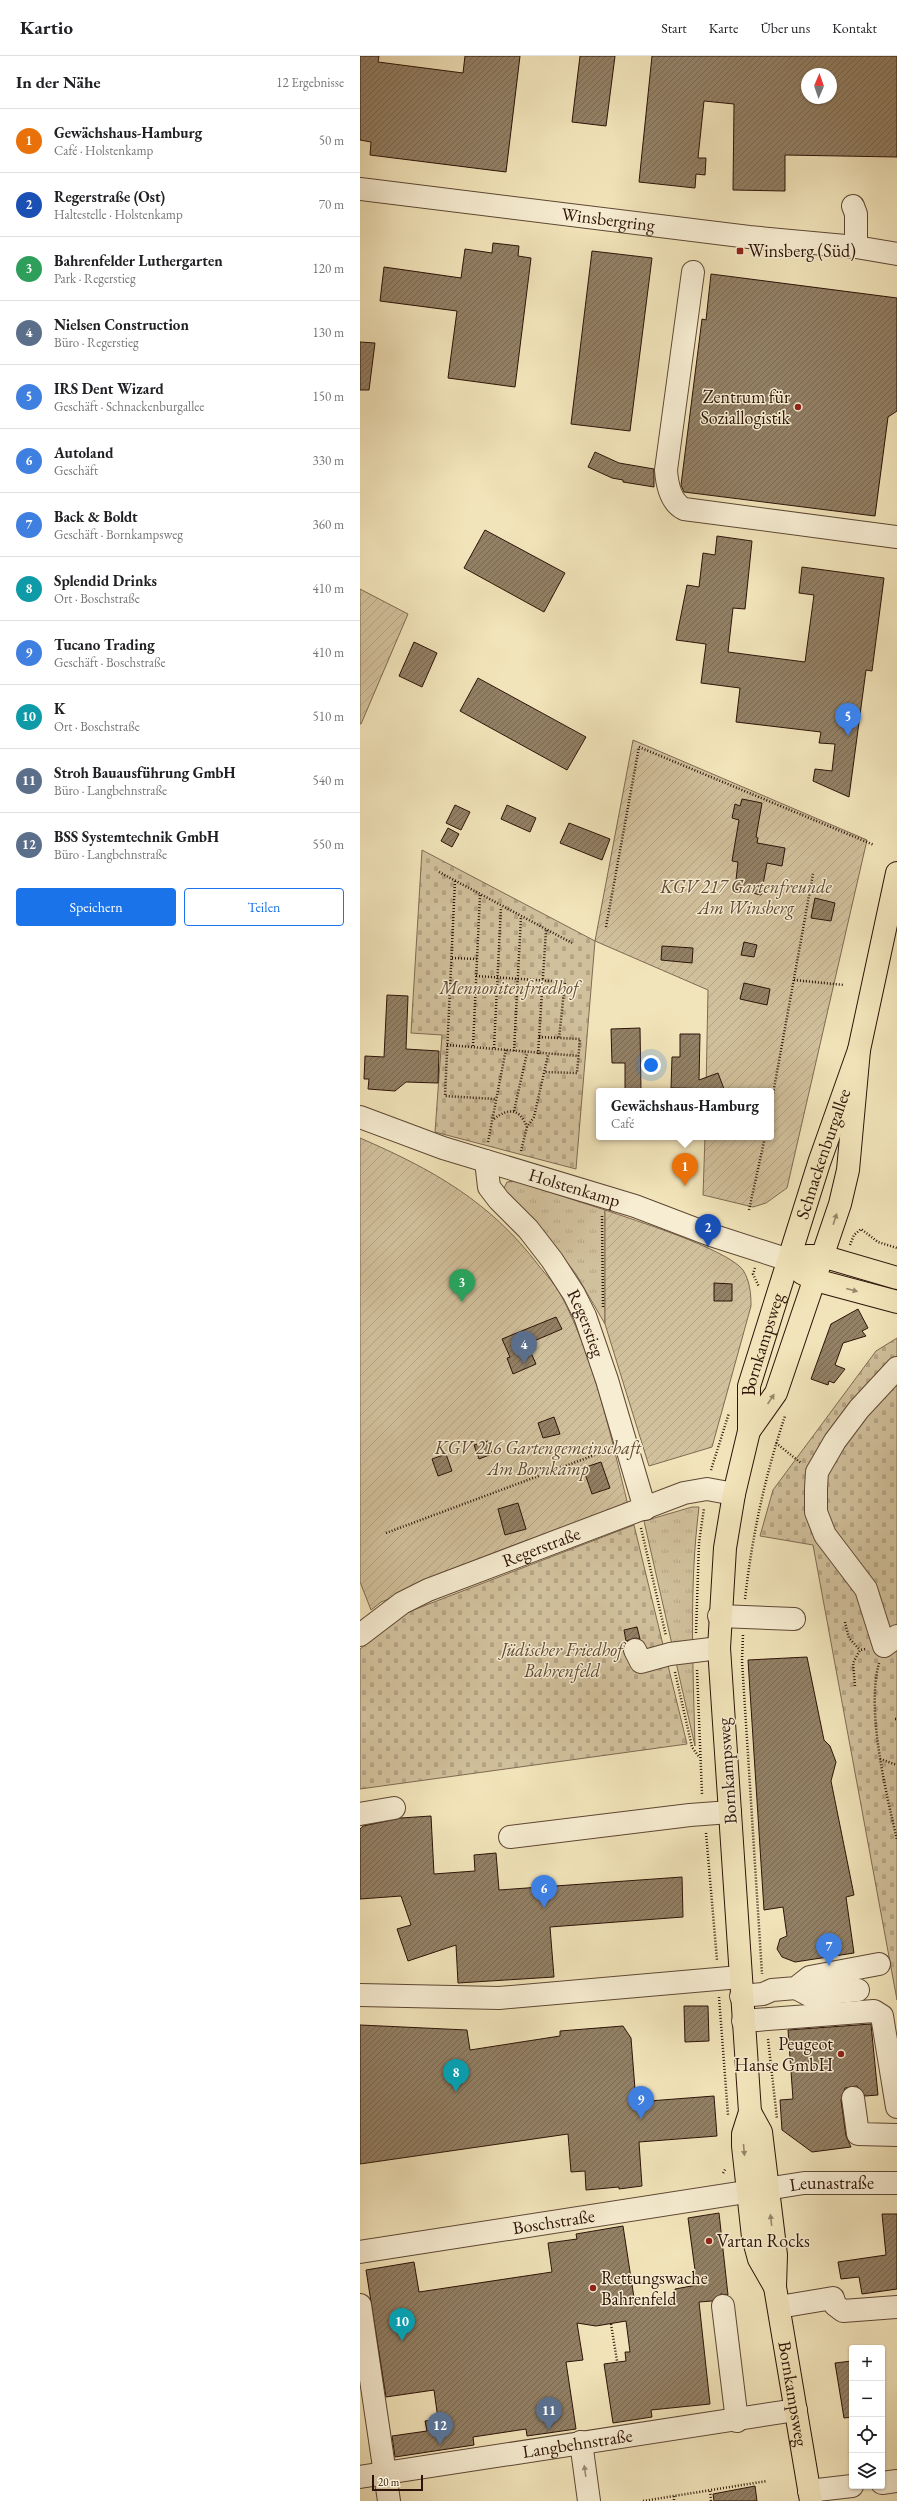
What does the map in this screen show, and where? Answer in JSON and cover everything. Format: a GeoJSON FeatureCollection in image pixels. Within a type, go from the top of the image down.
{"type":"FeatureCollection","features":[{"type":"Feature","properties":{"kind":"main road","name":"Schnackenburgallee"},"geometry":{"type":"LineString","coordinates":[[814,1280],[840,1204],[848,1170],[859,1050],[897,874]]}},
{"type":"Feature","properties":{"kind":"main road","name":"Schnackenburgallee"},"geometry":{"type":"LineString","coordinates":[[789,1260],[819,1163],[859,1050]]}},
{"type":"Feature","properties":{"kind":"main road","name":"Holstenkamp"},"geometry":{"type":"LineString","coordinates":[[789,1260],[822,1256],[897,1278]]}},
{"type":"Feature","properties":{"kind":"main road","name":"Holstenkamp"},"geometry":{"type":"LineString","coordinates":[[789,1260],[805,1276],[814,1280],[897,1302]]}},
{"type":"Feature","properties":{"kind":"main road","name":"Bornkampsweg"},"geometry":{"type":"LineString","coordinates":[[789,1260],[749,1386],[750,1431],[734,1494],[725,1548],[719,1648],[740,1987],[750,2112],[761,2132],[758,2191],[776,2255],[777,2297],[810,2496]]}},
{"type":"Feature","properties":{"kind":"main road","name":"Bornkampsweg"},"geometry":{"type":"LineString","coordinates":[[750,1431],[776,1393],[814,1280]]}},
{"type":"Feature","properties":{"kind":"street","name":"Winsbergring"},"geometry":{"type":"LineString","coordinates":[[360,189],[749,237],[856,247],[897,254]]}},
{"type":"Feature","properties":{"kind":"street"},"geometry":{"type":"LineString","coordinates":[[852,206],[856,214],[856,247]]}},
{"type":"Feature","properties":{"kind":"street","name":"Winsbergring"},"geometry":{"type":"LineString","coordinates":[[856,247],[897,243]]}},
{"type":"Feature","properties":{"kind":"street"},"geometry":{"type":"LineString","coordinates":[[693,272],[666,470],[668,486],[677,505],[684,509],[897,538]]}},
{"type":"Feature","properties":{"kind":"street","name":"Holstenkamp"},"geometry":{"type":"LineString","coordinates":[[360,1117],[443,1148],[486,1153],[711,1235],[789,1260]]}},
{"type":"Feature","properties":{"kind":"street","name":"Regerstieg"},"geometry":{"type":"LineString","coordinates":[[486,1153],[487,1180],[493,1194],[528,1229],[574,1294],[595,1342],[645,1509]]}},
{"type":"Feature","properties":{"kind":"street"},"geometry":{"type":"LineString","coordinates":[[891,1641],[866,1589],[825,1535],[816,1512],[817,1472],[847,1424],[897,1368]]}},
{"type":"Feature","properties":{"kind":"street","name":"Regerstraße"},"geometry":{"type":"LineString","coordinates":[[360,1636],[402,1603],[428,1590],[684,1493],[707,1489],[734,1494]]}},
{"type":"Feature","properties":{"kind":"street"},"geometry":{"type":"LineString","coordinates":[[720,1616],[794,1619]]}},
{"type":"Feature","properties":{"kind":"street"},"geometry":{"type":"LineString","coordinates":[[635,1650],[641,1662],[670,1654],[719,1648]]}},
{"type":"Feature","properties":{"kind":"street"},"geometry":{"type":"LineString","coordinates":[[360,1814],[394,1808]]}},
{"type":"Feature","properties":{"kind":"street"},"geometry":{"type":"LineString","coordinates":[[510,1837],[730,1812]]}},
{"type":"Feature","properties":{"kind":"street"},"geometry":{"type":"LineString","coordinates":[[796,1988],[810,1977],[879,1964]]}},
{"type":"Feature","properties":{"kind":"street"},"geometry":{"type":"LineString","coordinates":[[360,1995],[498,1998],[718,1979],[763,1994],[772,1990],[796,1988],[809,1995],[858,1990]]}},
{"type":"Feature","properties":{"kind":"street"},"geometry":{"type":"LineString","coordinates":[[743,2021],[874,2011],[882,2016],[897,2107]]}},
{"type":"Feature","properties":{"kind":"street"},"geometry":{"type":"LineString","coordinates":[[853,2098],[858,2134],[897,2136]]}},
{"type":"Feature","properties":{"kind":"street","name":"Leunastraße"},"geometry":{"type":"LineString","coordinates":[[758,2191],[804,2183],[897,2183]]}},
{"type":"Feature","properties":{"kind":"street","name":"Boschstraße"},"geometry":{"type":"LineString","coordinates":[[360,2252],[758,2191]]}},
{"type":"Feature","properties":{"kind":"street"},"geometry":{"type":"LineString","coordinates":[[777,2297],[833,2298],[835,2305],[843,2312],[897,2307]]}},
{"type":"Feature","properties":{"kind":"street"},"geometry":{"type":"LineString","coordinates":[[723,2306],[737,2421]]}},
{"type":"Feature","properties":{"kind":"street"},"geometry":{"type":"LineString","coordinates":[[361,2316],[389,2501]]}},
{"type":"Feature","properties":{"kind":"street","name":"Langbehnstraße"},"geometry":{"type":"LineString","coordinates":[[360,2477],[581,2442],[737,2421],[796,2410]]}},
{"type":"Feature","properties":{"kind":"street"},"geometry":{"type":"LineString","coordinates":[[581,2442],[589,2501]]}},
{"type":"Feature","properties":{"kind":"street"},"geometry":{"type":"LineString","coordinates":[[885,2483],[897,2481]]}},
{"type":"Feature","properties":{"kind":"street"},"geometry":{"type":"LineString","coordinates":[[810,2496],[849,2487]]}},
{"type":"Feature","properties":{"kind":"path"},"geometry":{"type":"LineString","coordinates":[[606,927],[639,747],[874,845]]}},
{"type":"Feature","properties":{"kind":"path"},"geometry":{"type":"LineString","coordinates":[[439,872],[501,907],[572,943]]}},
{"type":"Feature","properties":{"kind":"path"},"geometry":{"type":"LineString","coordinates":[[774,1089],[813,874]]}},
{"type":"Feature","properties":{"kind":"path"},"geometry":{"type":"LineString","coordinates":[[455,881],[445,1096],[495,1099]]}},
{"type":"Feature","properties":{"kind":"path"},"geometry":{"type":"LineString","coordinates":[[473,1046],[480,895]]}},
{"type":"Feature","properties":{"kind":"path"},"geometry":{"type":"LineString","coordinates":[[494,1048],[501,907]]}},
{"type":"Feature","properties":{"kind":"path"},"geometry":{"type":"LineString","coordinates":[[514,1051],[521,917]]}},
{"type":"Feature","properties":{"kind":"path"},"geometry":{"type":"LineString","coordinates":[[538,1054],[546,930]]}},
{"type":"Feature","properties":{"kind":"path"},"geometry":{"type":"LineString","coordinates":[[452,958],[477,959]]}},
{"type":"Feature","properties":{"kind":"path"},"geometry":{"type":"LineString","coordinates":[[476,976],[565,982],[559,1038]]}},
{"type":"Feature","properties":{"kind":"path"},"geometry":{"type":"LineString","coordinates":[[794,980],[844,985]]}},
{"type":"Feature","properties":{"kind":"path"},"geometry":{"type":"LineString","coordinates":[[539,1037],[580,1039],[577,1073],[544,1072]]}},
{"type":"Feature","properties":{"kind":"path"},"geometry":{"type":"LineString","coordinates":[[447,1045],[506,1049],[548,1055],[579,1056]]}},
{"type":"Feature","properties":{"kind":"path"},"geometry":{"type":"LineString","coordinates":[[486,1153],[494,1119],[495,1099],[506,1049]]}},
{"type":"Feature","properties":{"kind":"path"},"geometry":{"type":"LineString","coordinates":[[514,1111],[527,1053]]}},
{"type":"Feature","properties":{"kind":"path"},"geometry":{"type":"LineString","coordinates":[[520,1154],[527,1127],[534,1117],[548,1055]]}},
{"type":"Feature","properties":{"kind":"path"},"geometry":{"type":"LineString","coordinates":[[494,1119],[503,1112],[514,1111],[523,1117],[527,1127]]}},
{"type":"Feature","properties":{"kind":"path"},"geometry":{"type":"LineString","coordinates":[[749,1210],[764,1140]]}},
{"type":"Feature","properties":{"kind":"path"},"geometry":{"type":"LineString","coordinates":[[602,1195],[604,1310]]}},
{"type":"Feature","properties":{"kind":"path"},"geometry":{"type":"LineString","coordinates":[[861,1229],[878,1242],[897,1248]]}},
{"type":"Feature","properties":{"kind":"path"},"geometry":{"type":"LineString","coordinates":[[763,1994],[742,1660],[743,1617],[749,1559],[761,1499],[776,1443],[786,1413]]}},
{"type":"Feature","properties":{"kind":"path"},"geometry":{"type":"LineString","coordinates":[[776,1443],[797,1460],[817,1472]]}},
{"type":"Feature","properties":{"kind":"path"},"geometry":{"type":"LineString","coordinates":[[386,1533],[625,1444]]}},
{"type":"Feature","properties":{"kind":"path"},"geometry":{"type":"LineString","coordinates":[[845,1622],[849,1638],[860,1650]]}},
{"type":"Feature","properties":{"kind":"path"},"geometry":{"type":"LineString","coordinates":[[854,1686],[853,1663],[860,1650],[891,1641]]}},
{"type":"Feature","properties":{"kind":"path"},"geometry":{"type":"LineString","coordinates":[[891,1641],[877,1671],[876,1705],[881,1771],[897,1840]]}},
{"type":"Feature","properties":{"kind":"path"},"geometry":{"type":"LineString","coordinates":[[700,1757],[728,2123]]}},
{"type":"Feature","properties":{"kind":"path"},"geometry":{"type":"LineString","coordinates":[[880,1759],[897,1765]]}},
{"type":"Feature","properties":{"kind":"path"},"geometry":{"type":"LineString","coordinates":[[766,2019],[777,2122]]}},
{"type":"Feature","properties":{"kind":"path"},"geometry":{"type":"LineString","coordinates":[[723,2173],[729,2161]]}},
{"type":"Feature","properties":{"kind":"path"},"geometry":{"type":"LineString","coordinates":[[611,2324],[617,2361]]}},
{"type":"Feature","properties":{"kind":"path"},"geometry":{"type":"LineString","coordinates":[[643,2501],[767,2482]]}},
{"type":"Feature","properties":{"kind":"path"},"geometry":{"type":"LineString","coordinates":[[710,2491],[711,2501]]}},
{"type":"Feature","properties":{"kind":"path"},"geometry":{"type":"LineString","coordinates":[[674,2496],[674,2501]]}},
{"type":"Feature","properties":{"kind":"green space"},"geometry":{"type":"Polygon","coordinates":[[[360,589],[408,614],[361,724],[360,724],[360,589]]]}},
{"type":"Feature","properties":{"kind":"green space","name":"KGV 217 Gartenfreunde Am Winsberg"},"geometry":{"type":"Polygon","coordinates":[[[633,740],[867,840],[787,1188],[766,1203],[753,1207],[703,1195],[705,1140],[774,1140],[774,1088],[706,1088],[708,990],[595,941],[633,740]]]}},
{"type":"Feature","properties":{"kind":"green space","name":"Mennonitenfriedhof"},"geometry":{"type":"Polygon","coordinates":[[[422,850],[595,941],[576,1169],[435,1132],[442,1035],[411,1033],[422,850]]]}},
{"type":"Feature","properties":{"kind":"green space","name":"KGV 216 Gartengemeinschaft Am Bornkamp"},"geometry":{"type":"Polygon","coordinates":[[[360,1138],[436,1175],[480,1206],[501,1223],[520,1243],[556,1288],[573,1320],[592,1371],[608,1424],[628,1505],[381,1602],[371,1610],[360,1582],[360,1138]]]}},
{"type":"Feature","properties":{"kind":"green space"},"geometry":{"type":"Polygon","coordinates":[[[515,1181],[605,1210],[605,1324],[576,1274],[538,1225],[505,1193],[504,1188],[507,1182],[515,1181]]]}},
{"type":"Feature","properties":{"kind":"green space"},"geometry":{"type":"Polygon","coordinates":[[[605,1210],[700,1244],[734,1262],[743,1270],[745,1274],[750,1288],[751,1306],[712,1447],[649,1466],[605,1324],[605,1210]]]}},
{"type":"Feature","properties":{"kind":"green space"},"geometry":{"type":"Polygon","coordinates":[[[897,1338],[897,2000],[813,1545],[760,1536],[773,1490],[876,1351],[897,1338]]]}},
{"type":"Feature","properties":{"kind":"green space"},"geometry":{"type":"Polygon","coordinates":[[[692,1507],[699,1507],[693,1597],[695,1746],[644,1521],[692,1507]]]}},
{"type":"Feature","properties":{"kind":"green space","name":"Jüdischer Friedhof Bahrenfeld"},"geometry":{"type":"Polygon","coordinates":[[[634,1525],[687,1744],[360,1789],[360,1649],[408,1612],[634,1525]]]}},
{"type":"Feature","properties":{"kind":"building"},"geometry":{"type":"Polygon","coordinates":[[[360,56],[379,56],[378,62],[463,73],[465,56],[520,56],[506,172],[370,155],[371,142],[360,140],[360,56]]]}},
{"type":"Feature","properties":{"kind":"building"},"geometry":{"type":"Polygon","coordinates":[[[580,56],[615,56],[606,126],[572,122],[580,56]]]}},
{"type":"Feature","properties":{"kind":"building"},"geometry":{"type":"Polygon","coordinates":[[[652,56],[897,56],[897,157],[785,155],[785,191],[733,190],[734,104],[704,101],[698,158],[706,158],[705,175],[696,174],[695,188],[639,182],[652,56]]]}},
{"type":"Feature","properties":{"kind":"building"},"geometry":{"type":"Polygon","coordinates":[[[493,243],[519,246],[518,256],[531,258],[515,387],[448,378],[457,311],[380,301],[384,267],[461,278],[465,249],[492,253],[493,243]]]}},
{"type":"Feature","properties":{"kind":"building"},"geometry":{"type":"Polygon","coordinates":[[[592,251],[652,258],[630,431],[571,424],[592,251]]]}},
{"type":"Feature","properties":{"kind":"building"},"geometry":{"type":"Polygon","coordinates":[[[711,274],[897,298],[897,411],[888,417],[875,516],[684,492],[681,485],[702,319],[706,320],[711,274]]]}},
{"type":"Feature","properties":{"kind":"building"},"geometry":{"type":"Polygon","coordinates":[[[360,342],[375,343],[369,390],[360,390],[360,342]]]}},
{"type":"Feature","properties":{"kind":"building"},"geometry":{"type":"Polygon","coordinates":[[[595,452],[619,463],[654,469],[654,487],[623,482],[623,480],[612,478],[588,467],[595,452]]]}},
{"type":"Feature","properties":{"kind":"building"},"geometry":{"type":"Polygon","coordinates":[[[485,530],[565,573],[544,612],[464,568],[485,530]]]}},
{"type":"Feature","properties":{"kind":"building"},"geometry":{"type":"Polygon","coordinates":[[[717,536],[752,541],[745,609],[733,608],[728,652],[805,662],[814,595],[799,593],[802,567],[884,578],[872,671],[866,670],[849,797],[813,781],[815,769],[832,771],[835,744],[819,743],[821,732],[736,722],[740,688],[701,683],[706,644],[676,640],[687,585],[699,587],[703,553],[715,555],[717,536]]]}},
{"type":"Feature","properties":{"kind":"building"},"geometry":{"type":"Polygon","coordinates":[[[414,642],[437,653],[422,687],[399,676],[414,642]]]}},
{"type":"Feature","properties":{"kind":"building"},"geometry":{"type":"Polygon","coordinates":[[[478,678],[586,737],[567,770],[460,711],[478,678]]]}},
{"type":"Feature","properties":{"kind":"building"},"geometry":{"type":"Polygon","coordinates":[[[742,799],[762,803],[756,837],[758,838],[757,843],[785,848],[782,866],[767,863],[761,895],[735,889],[738,862],[732,861],[739,820],[732,818],[735,804],[740,806],[742,799]]]}},
{"type":"Feature","properties":{"kind":"building"},"geometry":{"type":"Polygon","coordinates":[[[455,805],[470,812],[461,830],[446,823],[455,805]]]}},
{"type":"Feature","properties":{"kind":"building"},"geometry":{"type":"Polygon","coordinates":[[[507,805],[536,818],[530,832],[501,819],[507,805]]]}},
{"type":"Feature","properties":{"kind":"building"},"geometry":{"type":"Polygon","coordinates":[[[569,823],[610,839],[602,860],[560,843],[569,823]]]}},
{"type":"Feature","properties":{"kind":"building"},"geometry":{"type":"Polygon","coordinates":[[[448,828],[459,834],[452,847],[441,841],[448,828]]]}},
{"type":"Feature","properties":{"kind":"building"},"geometry":{"type":"Polygon","coordinates":[[[815,898],[835,903],[831,921],[811,918],[815,898]]]}},
{"type":"Feature","properties":{"kind":"building"},"geometry":{"type":"Polygon","coordinates":[[[744,942],[757,945],[754,957],[741,955],[744,942]]]}},
{"type":"Feature","properties":{"kind":"building"},"geometry":{"type":"Polygon","coordinates":[[[662,946],[693,948],[692,963],[661,960],[662,946]]]}},
{"type":"Feature","properties":{"kind":"building"},"geometry":{"type":"Polygon","coordinates":[[[744,983],[770,989],[767,1005],[740,999],[744,983]]]}},
{"type":"Feature","properties":{"kind":"building"},"geometry":{"type":"Polygon","coordinates":[[[387,995],[408,996],[406,1049],[439,1051],[438,1083],[406,1082],[395,1091],[368,1089],[369,1079],[364,1079],[365,1056],[384,1057],[387,995]]]}},
{"type":"Feature","properties":{"kind":"building"},"geometry":{"type":"Polygon","coordinates":[[[640,1028],[641,1088],[625,1088],[625,1063],[612,1063],[611,1029],[640,1028]]]}},
{"type":"Feature","properties":{"kind":"building"},"geometry":{"type":"Polygon","coordinates":[[[680,1034],[700,1034],[699,1080],[718,1073],[724,1088],[671,1088],[672,1057],[680,1057],[680,1034]]]}},
{"type":"Feature","properties":{"kind":"building"},"geometry":{"type":"Polygon","coordinates":[[[714,1283],[732,1284],[732,1301],[714,1301],[714,1283]]]}},
{"type":"Feature","properties":{"kind":"building"},"geometry":{"type":"Polygon","coordinates":[[[858,1309],[868,1328],[862,1331],[866,1336],[843,1343],[835,1365],[845,1369],[834,1383],[829,1381],[828,1385],[811,1379],[831,1324],[858,1309]]]}},
{"type":"Feature","properties":{"kind":"building"},"geometry":{"type":"Polygon","coordinates":[[[556,1317],[562,1329],[527,1344],[536,1364],[513,1374],[507,1358],[510,1357],[502,1339],[556,1317]]]}},
{"type":"Feature","properties":{"kind":"building"},"geometry":{"type":"Polygon","coordinates":[[[554,1417],[560,1434],[543,1438],[538,1423],[554,1417]]]}},
{"type":"Feature","properties":{"kind":"building"},"geometry":{"type":"Polygon","coordinates":[[[488,1441],[492,1454],[479,1459],[474,1445],[488,1441]]]}},
{"type":"Feature","properties":{"kind":"building"},"geometry":{"type":"Polygon","coordinates":[[[446,1454],[452,1471],[438,1476],[432,1459],[446,1454]]]}},
{"type":"Feature","properties":{"kind":"building"},"geometry":{"type":"Polygon","coordinates":[[[601,1462],[610,1488],[592,1494],[583,1468],[601,1462]]]}},
{"type":"Feature","properties":{"kind":"building"},"geometry":{"type":"Polygon","coordinates":[[[518,1503],[526,1529],[505,1535],[498,1509],[518,1503]]]}},
{"type":"Feature","properties":{"kind":"building"},"geometry":{"type":"Polygon","coordinates":[[[637,1627],[640,1639],[635,1638],[626,1641],[624,1630],[637,1627]]]}},
{"type":"Feature","properties":{"kind":"building"},"geometry":{"type":"Polygon","coordinates":[[[807,1657],[824,1740],[830,1746],[836,1762],[831,1781],[854,1895],[846,1897],[854,1953],[795,1962],[782,1957],[777,1949],[780,1939],[787,1936],[783,1907],[764,1910],[748,1660],[807,1657]]]}},
{"type":"Feature","properties":{"kind":"building"},"geometry":{"type":"Polygon","coordinates":[[[431,1816],[434,1874],[475,1871],[474,1855],[496,1853],[499,1890],[682,1877],[683,1917],[550,1927],[554,1977],[458,1983],[456,1945],[408,1961],[397,1929],[411,1925],[401,1896],[360,1899],[360,1829],[363,1826],[401,1818],[431,1816]]]}},
{"type":"Feature","properties":{"kind":"building"},"geometry":{"type":"Polygon","coordinates":[[[684,2006],[708,2006],[709,2041],[685,2042],[684,2006]]]}},
{"type":"Feature","properties":{"kind":"building"},"geometry":{"type":"Polygon","coordinates":[[[871,2024],[878,2095],[865,2096],[857,2086],[845,2088],[841,2100],[846,2136],[851,2147],[812,2152],[782,2130],[780,2100],[793,2099],[788,2030],[871,2024]]]}},
{"type":"Feature","properties":{"kind":"building"},"geometry":{"type":"Polygon","coordinates":[[[360,2025],[467,2030],[470,2050],[560,2036],[560,2031],[623,2026],[631,2038],[636,2102],[714,2096],[717,2136],[639,2142],[642,2186],[619,2189],[619,2187],[586,2190],[585,2171],[571,2172],[568,2134],[360,2164],[360,2025]]]}},
{"type":"Feature","properties":{"kind":"building"},"geometry":{"type":"Polygon","coordinates":[[[719,2213],[728,2295],[721,2294],[712,2301],[699,2302],[710,2404],[651,2410],[652,2417],[613,2423],[604,2364],[626,2361],[625,2352],[630,2352],[626,2321],[596,2326],[577,2323],[583,2360],[566,2362],[576,2429],[527,2436],[526,2429],[473,2437],[474,2445],[395,2457],[392,2436],[427,2431],[425,2421],[438,2419],[434,2390],[386,2397],[366,2270],[414,2262],[419,2292],[552,2272],[548,2243],[577,2239],[576,2234],[623,2226],[635,2304],[676,2298],[675,2289],[697,2285],[688,2218],[719,2213]]]}},
{"type":"Feature","properties":{"kind":"building"},"geometry":{"type":"Polygon","coordinates":[[[882,2214],[897,2214],[897,2289],[862,2294],[859,2277],[841,2279],[838,2262],[886,2255],[882,2214]]]}},
{"type":"Feature","properties":{"kind":"building"},"geometry":{"type":"Polygon","coordinates":[[[849,2361],[849,2417],[844,2418],[835,2363],[849,2361]]]}},
{"type":"Feature","properties":{"kind":"building"},"geometry":{"type":"Polygon","coordinates":[[[755,2486],[757,2501],[714,2501],[713,2494],[755,2486]]]}},
{"type":"Feature","properties":{"kind":"place","name":"Winsberg (Süd)"},"geometry":{"type":"Point","coordinates":[740,251]}},
{"type":"Feature","properties":{"kind":"place","name":"Zentrum für Soziallogistik"},"geometry":{"type":"Point","coordinates":[798,407]}},
{"type":"Feature","properties":{"kind":"place","name":"IRS Dent Wizard"},"geometry":{"type":"Point","coordinates":[848,736]}},
{"type":"Feature","properties":{"kind":"place","name":"Gewächshaus-Hamburg"},"geometry":{"type":"Point","coordinates":[685,1186]}},
{"type":"Feature","properties":{"kind":"place","name":"Regerstraße (Ost)"},"geometry":{"type":"Point","coordinates":[708,1247]}},
{"type":"Feature","properties":{"kind":"place","name":"Bahrenfelder Luthergarten"},"geometry":{"type":"Point","coordinates":[462,1302]}},
{"type":"Feature","properties":{"kind":"place","name":"Nielsen Construction"},"geometry":{"type":"Point","coordinates":[524,1364]}},
{"type":"Feature","properties":{"kind":"place","name":"Autoland"},"geometry":{"type":"Point","coordinates":[544,1908]}},
{"type":"Feature","properties":{"kind":"place","name":"Back & Boldt"},"geometry":{"type":"Point","coordinates":[829,1966]}},
{"type":"Feature","properties":{"kind":"place","name":"Peugeot Hanse GmbH"},"geometry":{"type":"Point","coordinates":[841,2054]}},
{"type":"Feature","properties":{"kind":"place","name":"Splendid Drinks"},"geometry":{"type":"Point","coordinates":[456,2092]}},
{"type":"Feature","properties":{"kind":"place","name":"Tucano Trading"},"geometry":{"type":"Point","coordinates":[641,2119]}},
{"type":"Feature","properties":{"kind":"place","name":"Vartan Rocks"},"geometry":{"type":"Point","coordinates":[709,2241]}},
{"type":"Feature","properties":{"kind":"place","name":"Rettungswache Bahrenfeld"},"geometry":{"type":"Point","coordinates":[593,2288]}},
{"type":"Feature","properties":{"kind":"place","name":"K"},"geometry":{"type":"Point","coordinates":[402,2341]}},
{"type":"Feature","properties":{"kind":"place","name":"Stroh Bauausführung GmbH"},"geometry":{"type":"Point","coordinates":[549,2430]}},
{"type":"Feature","properties":{"kind":"place","name":"BSS Systemtechnik GmbH"},"geometry":{"type":"Point","coordinates":[440,2445]}}]}
